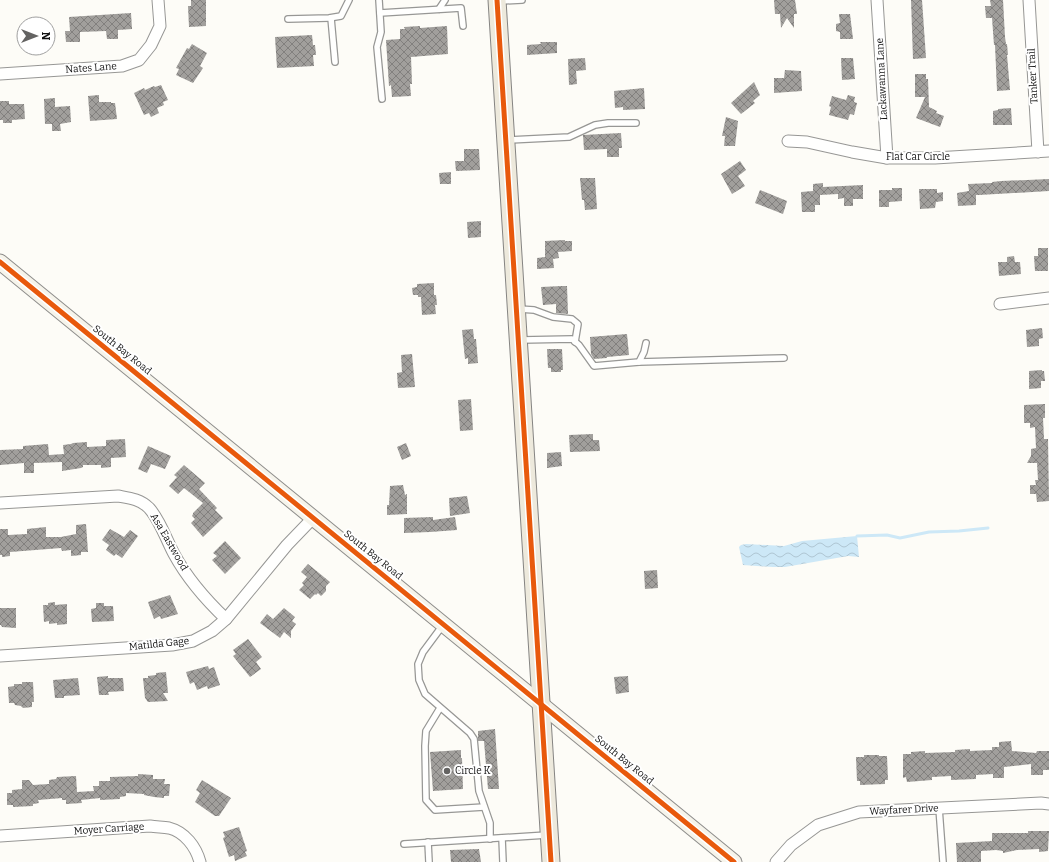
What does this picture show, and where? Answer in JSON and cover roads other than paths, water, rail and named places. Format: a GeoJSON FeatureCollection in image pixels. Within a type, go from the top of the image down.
{"type":"FeatureCollection","features":[{"type":"Feature","properties":{"kind":"main road"},"geometry":{"type":"LineString","coordinates":[[498,1],[551,862]]}},
{"type":"Feature","properties":{"kind":"street","name":"Nates Lane"},"geometry":{"type":"LineString","coordinates":[[0,74],[122,66],[139,60],[151,46],[160,26],[158,0]]}},
{"type":"Feature","properties":{"kind":"street","name":"Lackawanna Lane"},"geometry":{"type":"LineString","coordinates":[[878,0],[887,158]]}},
{"type":"Feature","properties":{"kind":"street","name":"Tanker Trail"},"geometry":{"type":"LineString","coordinates":[[1029,0],[1043,151]]}},
{"type":"Feature","properties":{"kind":"street","name":"Flat Car Circle"},"geometry":{"type":"LineString","coordinates":[[788,141],[807,142],[887,158],[935,158],[1043,151]]}},
{"type":"Feature","properties":{"kind":"street","name":"South Bay Road"},"geometry":{"type":"LineString","coordinates":[[0,262],[734,862]]}},
{"type":"Feature","properties":{"kind":"street"},"geometry":{"type":"LineString","coordinates":[[1000,304],[1049,298]]}},
{"type":"Feature","properties":{"kind":"street","name":"Asa Eastwood"},"geometry":{"type":"LineString","coordinates":[[0,503],[118,496],[140,501],[154,514],[174,555],[195,586],[210,605],[226,619]]}},
{"type":"Feature","properties":{"kind":"street","name":"Matilda Gage"},"geometry":{"type":"LineString","coordinates":[[0,656],[172,645],[193,641],[212,631],[226,619],[287,545],[313,518]]}},
{"type":"Feature","properties":{"kind":"street","name":"Wayfarer Drive"},"geometry":{"type":"LineString","coordinates":[[776,862],[791,845],[818,825],[859,812],[1041,803],[1049,804]]}},
{"type":"Feature","properties":{"kind":"street","name":"Moyer Carriage"},"geometry":{"type":"LineString","coordinates":[[0,836],[150,826],[170,828],[185,837],[193,845],[200,862]]}},
{"type":"Feature","properties":{"kind":"lane"},"geometry":{"type":"LineString","coordinates":[[288,19],[331,18],[341,16],[349,0]]}},
{"type":"Feature","properties":{"kind":"lane"},"geometry":{"type":"LineString","coordinates":[[379,0],[381,32],[377,47],[382,99]]}},
{"type":"Feature","properties":{"kind":"lane"},"geometry":{"type":"LineString","coordinates":[[438,9],[445,0]]}},
{"type":"Feature","properties":{"kind":"lane"},"geometry":{"type":"LineString","coordinates":[[498,1],[522,0]]}},
{"type":"Feature","properties":{"kind":"lane"},"geometry":{"type":"LineString","coordinates":[[380,13],[461,8],[463,26]]}},
{"type":"Feature","properties":{"kind":"lane"},"geometry":{"type":"LineString","coordinates":[[331,18],[335,62]]}},
{"type":"Feature","properties":{"kind":"lane"},"geometry":{"type":"LineString","coordinates":[[506,140],[569,137],[595,125],[608,123],[636,123]]}},
{"type":"Feature","properties":{"kind":"lane"},"geometry":{"type":"LineString","coordinates":[[517,309],[534,310],[553,317],[572,319],[578,324],[575,342]]}},
{"type":"Feature","properties":{"kind":"lane"},"geometry":{"type":"LineString","coordinates":[[519,340],[572,339],[579,345],[594,366],[639,362],[784,358]]}},
{"type":"Feature","properties":{"kind":"lane"},"geometry":{"type":"LineString","coordinates":[[639,362],[644,352],[646,343]]}},
{"type":"Feature","properties":{"kind":"lane"},"geometry":{"type":"LineString","coordinates":[[444,625],[423,652],[418,664],[419,680],[425,694],[470,733],[474,740],[479,791],[490,823],[490,839]]}},
{"type":"Feature","properties":{"kind":"lane"},"geometry":{"type":"LineString","coordinates":[[440,708],[426,731],[426,800],[435,810],[484,807]]}},
{"type":"Feature","properties":{"kind":"lane"},"geometry":{"type":"LineString","coordinates":[[939,808],[943,862]]}},
{"type":"Feature","properties":{"kind":"lane"},"geometry":{"type":"LineString","coordinates":[[404,844],[550,835]]}},
{"type":"Feature","properties":{"kind":"lane"},"geometry":{"type":"LineString","coordinates":[[502,838],[503,862]]}},
{"type":"Feature","properties":{"kind":"lane"},"geometry":{"type":"LineString","coordinates":[[428,842],[429,862]]}},
{"type":"Feature","properties":{"kind":"water"},"geometry":{"type":"Polygon","coordinates":[[[857,536],[859,557],[848,556],[785,567],[743,565],[739,547],[746,544],[784,546],[802,541],[857,536]]]}},
{"type":"Feature","properties":{"kind":"waterway"},"geometry":{"type":"LineString","coordinates":[[857,536],[887,535],[900,538],[929,532],[988,528]]}},
{"type":"Feature","properties":{"kind":"place","name":"Circle K"},"geometry":{"type":"Point","coordinates":[447,771]}}]}
